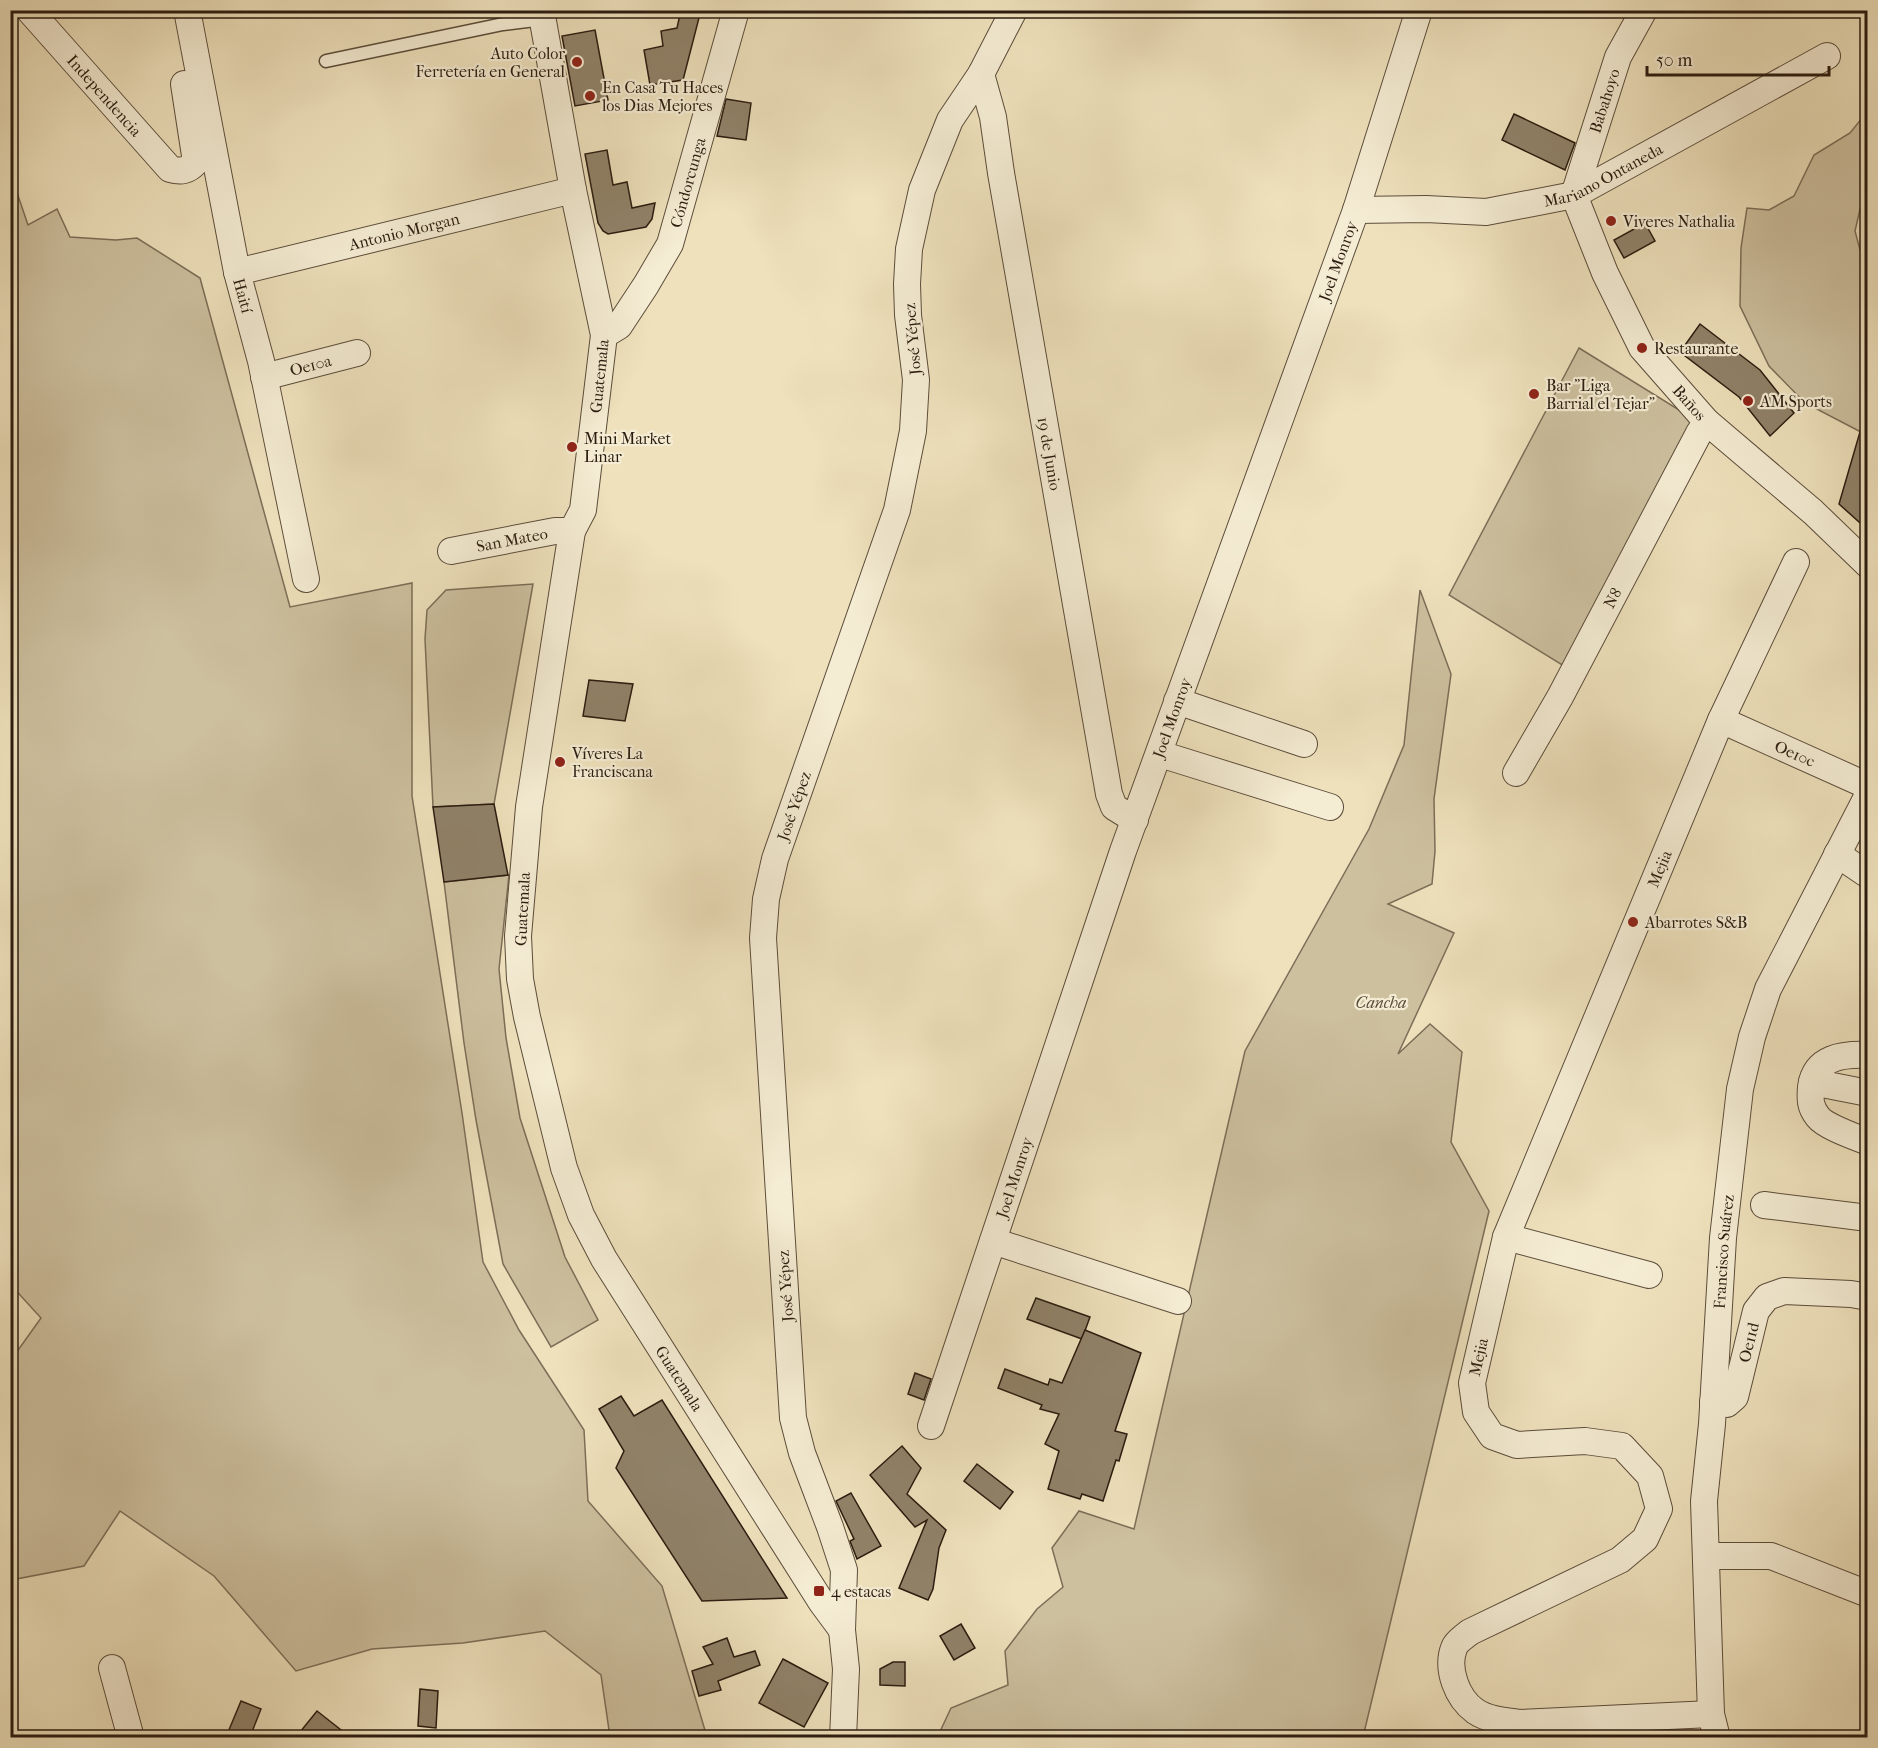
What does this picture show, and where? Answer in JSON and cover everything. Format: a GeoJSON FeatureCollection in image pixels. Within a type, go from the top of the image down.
{"type":"FeatureCollection","features":[{"type":"Feature","properties":{"kind":"street","name":"Independencia"},"geometry":{"type":"LineString","coordinates":[[29,10],[170,169],[184,171],[196,162],[174,10]]}},
{"type":"Feature","properties":{"kind":"street","name":"Haití"},"geometry":{"type":"LineString","coordinates":[[187,10],[237,272],[264,377],[306,579]]}},
{"type":"Feature","properties":{"kind":"street","name":"Cóndorcunga"},"geometry":{"type":"LineString","coordinates":[[604,335],[619,326],[670,244],[736,10]]}},
{"type":"Feature","properties":{"kind":"street","name":"José Yépez"},"geometry":{"type":"LineString","coordinates":[[842,1630],[844,1570],[802,1453],[793,1418],[763,938],[766,899],[775,859],[897,510],[913,431],[916,380],[908,315],[909,249],[922,190],[950,120],[981,74],[1014,10]]}},
{"type":"Feature","properties":{"kind":"street","name":"Joel Monroy"},"geometry":{"type":"LineString","coordinates":[[931,1426],[1135,820],[1356,210],[1419,10]]}},
{"type":"Feature","properties":{"kind":"street","name":"Babahoyo"},"geometry":{"type":"LineString","coordinates":[[1574,195],[1618,57],[1644,10]]}},
{"type":"Feature","properties":{"kind":"street","name":"Guatemala"},"geometry":{"type":"LineString","coordinates":[[542,15],[573,190],[604,335],[583,510],[572,531],[529,807],[518,936],[520,979],[527,1017],[564,1168],[582,1215],[599,1250],[822,1603],[842,1630]]}},
{"type":"Feature","properties":{"kind":"street","name":"Mariano Ontaneda"},"geometry":{"type":"LineString","coordinates":[[1356,210],[1426,209],[1486,212],[1574,195],[1827,56]]}},
{"type":"Feature","properties":{"kind":"street","name":"19 de Junio"},"geometry":{"type":"LineString","coordinates":[[981,74],[993,117],[1000,173],[1109,794],[1114,807],[1135,820]]}},
{"type":"Feature","properties":{"kind":"street","name":"Antonio Morgan"},"geometry":{"type":"LineString","coordinates":[[237,272],[573,190]]}},
{"type":"Feature","properties":{"kind":"street","name":"Baños"},"geometry":{"type":"LineString","coordinates":[[1574,195],[1605,273],[1642,348],[1707,422],[1813,512],[1868,565]]}},
{"type":"Feature","properties":{"kind":"street","name":"Oe10a"},"geometry":{"type":"LineString","coordinates":[[264,377],[357,353]]}},
{"type":"Feature","properties":{"kind":"street","name":"N8"},"geometry":{"type":"LineString","coordinates":[[1516,773],[1560,697],[1699,433],[1707,422]]}},
{"type":"Feature","properties":{"kind":"street","name":"San Mateo"},"geometry":{"type":"LineString","coordinates":[[451,551],[555,531],[572,531]]}},
{"type":"Feature","properties":{"kind":"street","name":"Mejia"},"geometry":{"type":"LineString","coordinates":[[1714,1726],[1520,1723],[1496,1720],[1475,1710],[1459,1692],[1450,1668],[1454,1646],[1470,1632],[1620,1560],[1645,1539],[1659,1509],[1650,1476],[1622,1446],[1584,1441],[1517,1445],[1492,1436],[1476,1412],[1472,1383],[1506,1237],[1721,720],[1796,562]]}},
{"type":"Feature","properties":{"kind":"street"},"geometry":{"type":"LineString","coordinates":[[1177,701],[1304,744]]}},
{"type":"Feature","properties":{"kind":"street","name":"Oe10c"},"geometry":{"type":"LineString","coordinates":[[1721,720],[1868,786]]}},
{"type":"Feature","properties":{"kind":"street"},"geometry":{"type":"LineString","coordinates":[[1160,754],[1330,807]]}},
{"type":"Feature","properties":{"kind":"street","name":"Francisco Suárez"},"geometry":{"type":"LineString","coordinates":[[1714,1726],[1704,1501],[1713,1402],[1723,1238],[1740,1089],[1752,1037],[1768,989],[1868,795]]}},
{"type":"Feature","properties":{"kind":"street"},"geometry":{"type":"LineString","coordinates":[[1837,854],[1868,875]]}},
{"type":"Feature","properties":{"kind":"street"},"geometry":{"type":"LineString","coordinates":[[1868,1055],[1846,1054],[1832,1058],[1817,1069],[1812,1082],[1809,1103],[1820,1120],[1868,1143]]}},
{"type":"Feature","properties":{"kind":"street"},"geometry":{"type":"LineString","coordinates":[[1812,1082],[1868,1092]]}},
{"type":"Feature","properties":{"kind":"street"},"geometry":{"type":"LineString","coordinates":[[1764,1205],[1868,1218]]}},
{"type":"Feature","properties":{"kind":"street"},"geometry":{"type":"LineString","coordinates":[[1506,1237],[1649,1275]]}},
{"type":"Feature","properties":{"kind":"street"},"geometry":{"type":"LineString","coordinates":[[993,1241],[1178,1301]]}},
{"type":"Feature","properties":{"kind":"street","name":"Oe11d"},"geometry":{"type":"LineString","coordinates":[[1713,1402],[1727,1404],[1735,1396],[1756,1311],[1767,1297],[1784,1291],[1851,1294],[1868,1298]]}},
{"type":"Feature","properties":{"kind":"street"},"geometry":{"type":"LineString","coordinates":[[1706,1556],[1771,1556],[1868,1594]]}},
{"type":"Feature","properties":{"kind":"street"},"geometry":{"type":"LineString","coordinates":[[842,1630],[846,1669],[843,1737]]}},
{"type":"Feature","properties":{"kind":"street"},"geometry":{"type":"LineString","coordinates":[[112,1668],[131,1737]]}},
{"type":"Feature","properties":{"kind":"lane"},"geometry":{"type":"LineString","coordinates":[[327,61],[542,15]]}},
{"type":"Feature","properties":{"kind":"green space"},"geometry":{"type":"Polygon","coordinates":[[[1867,112],[1867,179],[1855,231],[1867,276],[1867,434],[1805,403],[1769,366],[1740,306],[1741,248],[1747,208],[1769,210],[1794,196],[1814,155],[1850,133],[1867,112]]]}},
{"type":"Feature","properties":{"kind":"green space"},"geometry":{"type":"Polygon","coordinates":[[[10,172],[28,225],[57,209],[70,237],[116,240],[137,238],[200,278],[290,607],[412,583],[412,796],[483,1262],[519,1330],[584,1430],[588,1501],[662,1586],[707,1737],[610,1737],[601,1675],[545,1631],[463,1643],[372,1649],[296,1671],[214,1576],[120,1511],[84,1566],[11,1580],[11,1360],[41,1318],[10,1284],[10,172]]]}},
{"type":"Feature","properties":{"kind":"green space"},"geometry":{"type":"Polygon","coordinates":[[[1579,348],[1697,421],[1572,671],[1449,595],[1579,348]]]}},
{"type":"Feature","properties":{"kind":"green space"},"geometry":{"type":"Polygon","coordinates":[[[533,584],[494,804],[433,807],[425,639],[427,610],[446,590],[533,584]]]}},
{"type":"Feature","properties":{"kind":"green space","name":"Cancha"},"geometry":{"type":"Polygon","coordinates":[[[1420,590],[1451,674],[1434,799],[1435,851],[1432,884],[1388,904],[1454,933],[1398,1054],[1430,1024],[1462,1052],[1451,1142],[1489,1211],[1363,1737],[937,1738],[951,1708],[1008,1685],[1005,1651],[1037,1609],[1063,1587],[1052,1548],[1079,1511],[1134,1529],[1245,1051],[1369,829],[1404,745],[1420,590]]]}},
{"type":"Feature","properties":{"kind":"green space"},"geometry":{"type":"Polygon","coordinates":[[[509,875],[499,969],[506,1038],[520,1118],[565,1257],[598,1320],[551,1347],[503,1264],[464,1043],[444,882],[509,875]]]}},
{"type":"Feature","properties":{"kind":"building"},"geometry":{"type":"Polygon","coordinates":[[[681,10],[701,10],[683,80],[650,85],[644,50],[663,46],[661,31],[677,28],[681,10]]]}},
{"type":"Feature","properties":{"kind":"building"},"geometry":{"type":"Polygon","coordinates":[[[595,30],[608,100],[575,106],[562,36],[595,30]]]}},
{"type":"Feature","properties":{"kind":"building"},"geometry":{"type":"Polygon","coordinates":[[[726,99],[751,103],[746,140],[717,136],[726,99]]]}},
{"type":"Feature","properties":{"kind":"building"},"geometry":{"type":"Polygon","coordinates":[[[1514,114],[1575,143],[1565,170],[1502,140],[1514,114]]]}},
{"type":"Feature","properties":{"kind":"building"},"geometry":{"type":"Polygon","coordinates":[[[607,150],[613,185],[627,182],[632,208],[655,203],[652,219],[646,227],[608,234],[598,223],[585,154],[607,150]]]}},
{"type":"Feature","properties":{"kind":"building"},"geometry":{"type":"Polygon","coordinates":[[[1645,223],[1655,241],[1624,258],[1614,240],[1645,223]]]}},
{"type":"Feature","properties":{"kind":"building"},"geometry":{"type":"Polygon","coordinates":[[[1700,324],[1760,370],[1794,413],[1770,436],[1739,397],[1680,352],[1700,324]]]}},
{"type":"Feature","properties":{"kind":"building"},"geometry":{"type":"Polygon","coordinates":[[[1862,425],[1868,426],[1868,530],[1839,504],[1862,425]]]}},
{"type":"Feature","properties":{"kind":"building"},"geometry":{"type":"Polygon","coordinates":[[[589,680],[633,684],[625,721],[583,716],[589,680]]]}},
{"type":"Feature","properties":{"kind":"building"},"geometry":{"type":"Polygon","coordinates":[[[494,804],[508,875],[444,882],[433,807],[494,804]]]}},
{"type":"Feature","properties":{"kind":"building"},"geometry":{"type":"Polygon","coordinates":[[[1036,1298],[1090,1317],[1082,1339],[1027,1319],[1036,1298]]]}},
{"type":"Feature","properties":{"kind":"building"},"geometry":{"type":"Polygon","coordinates":[[[1085,1330],[1141,1353],[1115,1431],[1127,1434],[1103,1501],[1082,1494],[1080,1499],[1048,1489],[1059,1451],[1045,1444],[1059,1414],[1040,1409],[1042,1405],[998,1388],[1005,1369],[1048,1385],[1050,1379],[1062,1383],[1085,1330]]]}},
{"type":"Feature","properties":{"kind":"building"},"geometry":{"type":"Polygon","coordinates":[[[915,1373],[931,1379],[924,1400],[908,1394],[915,1373]]]}},
{"type":"Feature","properties":{"kind":"building"},"geometry":{"type":"Polygon","coordinates":[[[621,1396],[634,1416],[662,1400],[787,1598],[702,1601],[616,1468],[624,1451],[599,1409],[621,1396]]]}},
{"type":"Feature","properties":{"kind":"building"},"geometry":{"type":"Polygon","coordinates":[[[902,1446],[921,1468],[907,1494],[946,1530],[939,1548],[933,1589],[928,1600],[899,1588],[927,1520],[915,1527],[870,1475],[902,1446]]]}},
{"type":"Feature","properties":{"kind":"building"},"geometry":{"type":"Polygon","coordinates":[[[977,1464],[1013,1492],[1000,1509],[964,1481],[977,1464]]]}},
{"type":"Feature","properties":{"kind":"building"},"geometry":{"type":"Polygon","coordinates":[[[851,1493],[881,1546],[857,1559],[850,1541],[854,1539],[836,1501],[851,1493]]]}},
{"type":"Feature","properties":{"kind":"building"},"geometry":{"type":"Polygon","coordinates":[[[961,1624],[975,1648],[954,1660],[940,1636],[961,1624]]]}},
{"type":"Feature","properties":{"kind":"building"},"geometry":{"type":"Polygon","coordinates":[[[727,1638],[734,1657],[755,1651],[760,1665],[718,1681],[721,1690],[699,1696],[692,1671],[713,1664],[703,1647],[727,1638]]]}},
{"type":"Feature","properties":{"kind":"building"},"geometry":{"type":"Polygon","coordinates":[[[783,1659],[828,1683],[804,1727],[759,1703],[783,1659]]]}},
{"type":"Feature","properties":{"kind":"building"},"geometry":{"type":"Polygon","coordinates":[[[893,1662],[905,1662],[905,1686],[880,1685],[880,1669],[893,1662]]]}},
{"type":"Feature","properties":{"kind":"building"},"geometry":{"type":"Polygon","coordinates":[[[420,1689],[438,1691],[436,1728],[418,1726],[420,1689]]]}},
{"type":"Feature","properties":{"kind":"building"},"geometry":{"type":"Polygon","coordinates":[[[241,1701],[261,1709],[250,1737],[226,1737],[241,1701]]]}},
{"type":"Feature","properties":{"kind":"building"},"geometry":{"type":"Polygon","coordinates":[[[317,1711],[350,1737],[296,1737],[317,1711]]]}},
{"type":"Feature","properties":{"kind":"place","name":"Auto Color Ferretería en General"},"geometry":{"type":"Point","coordinates":[577,62]}},
{"type":"Feature","properties":{"kind":"place","name":"En Casa Tu Haces los Dias Mejores"},"geometry":{"type":"Point","coordinates":[590,96]}},
{"type":"Feature","properties":{"kind":"place","name":"Viveres Nathalia"},"geometry":{"type":"Point","coordinates":[1611,221]}},
{"type":"Feature","properties":{"kind":"place","name":"Restaurante"},"geometry":{"type":"Point","coordinates":[1642,348]}},
{"type":"Feature","properties":{"kind":"place","name":"Bar \"Liga Barrial el Tejar\""},"geometry":{"type":"Point","coordinates":[1534,394]}},
{"type":"Feature","properties":{"kind":"place","name":"AM Sports"},"geometry":{"type":"Point","coordinates":[1748,401]}},
{"type":"Feature","properties":{"kind":"place","name":"Mini Market Linar"},"geometry":{"type":"Point","coordinates":[572,447]}},
{"type":"Feature","properties":{"kind":"place","name":"Víveres La Franciscana"},"geometry":{"type":"Point","coordinates":[560,762]}},
{"type":"Feature","properties":{"kind":"place","name":"Abarrotes S&B"},"geometry":{"type":"Point","coordinates":[1633,922]}},
{"type":"Feature","properties":{"kind":"place","name":"4 estacas"},"geometry":{"type":"Point","coordinates":[819,1591]}}]}
